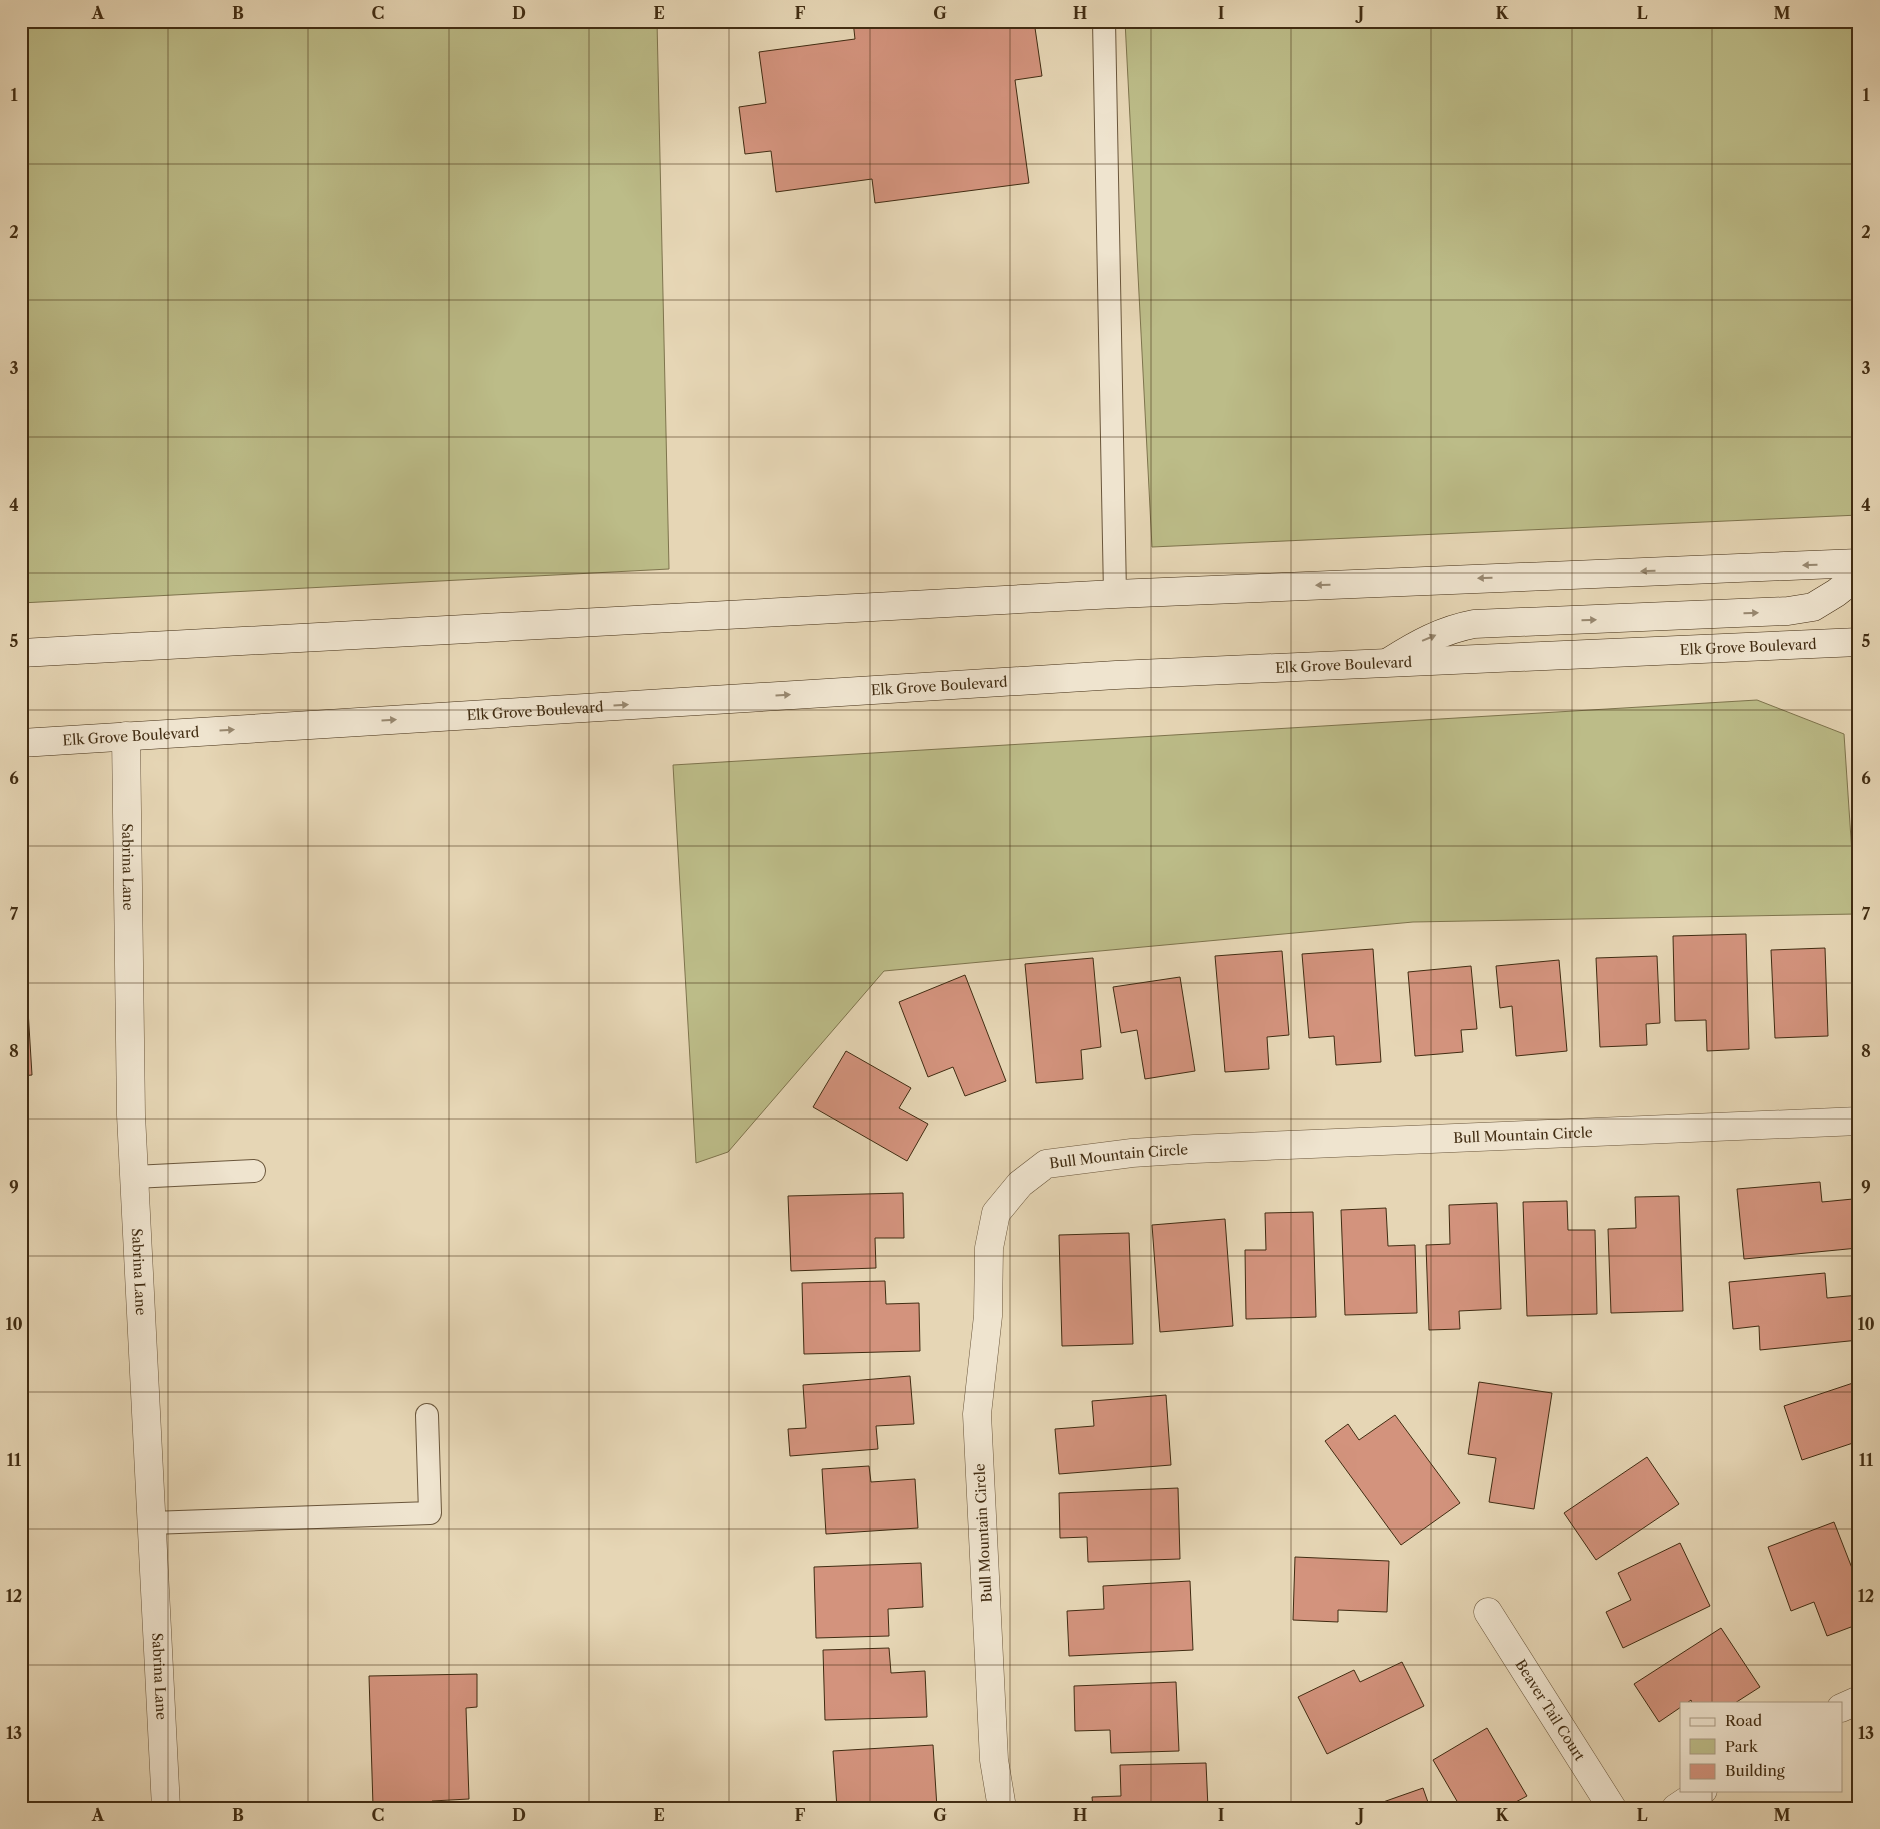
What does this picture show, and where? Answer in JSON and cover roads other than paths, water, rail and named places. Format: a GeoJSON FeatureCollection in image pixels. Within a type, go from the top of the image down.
{"type":"FeatureCollection","features":[{"type":"Feature","properties":{"kind":"main road"},"geometry":{"type":"LineString","coordinates":[[21,653],[1115,594],[1859,562]]}},
{"type":"Feature","properties":{"kind":"main road"},"geometry":{"type":"LineString","coordinates":[[1386,663],[1420,642],[1453,628],[1474,624],[1788,611],[1813,607],[1836,593],[1859,575]]}},
{"type":"Feature","properties":{"kind":"main road","name":"Elk Grove Boulevard"},"geometry":{"type":"LineString","coordinates":[[21,744],[1116,675],[1859,642]]}},
{"type":"Feature","properties":{"kind":"main road","name":"Sabrina Lane"},"geometry":{"type":"LineString","coordinates":[[126,736],[131,1115],[166,1808]]}},
{"type":"Feature","properties":{"kind":"main road","name":"Bull Mountain Circle"},"geometry":{"type":"LineString","coordinates":[[1002,1808],[994,1760],[977,1414],[988,1316],[989,1248],[996,1213],[1020,1184],[1046,1164],[1140,1152],[1859,1121]]}},
{"type":"Feature","properties":{"kind":"main road","name":"Beaver Tail Court"},"geometry":{"type":"LineString","coordinates":[[1488,1612],[1612,1808]]}},
{"type":"Feature","properties":{"kind":"main road"},"geometry":{"type":"LineString","coordinates":[[1842,1708],[1859,1700]]}},
{"type":"Feature","properties":{"kind":"main road"},"geometry":{"type":"LineString","coordinates":[[1676,1808],[1700,1792]]}},
{"type":"Feature","properties":{"kind":"lane"},"geometry":{"type":"LineString","coordinates":[[1104,21],[1115,594]]}},
{"type":"Feature","properties":{"kind":"lane"},"geometry":{"type":"LineString","coordinates":[[134,1177],[254,1171]]}},
{"type":"Feature","properties":{"kind":"lane"},"geometry":{"type":"LineString","coordinates":[[151,1523],[430,1513],[427,1415]]}}]}
